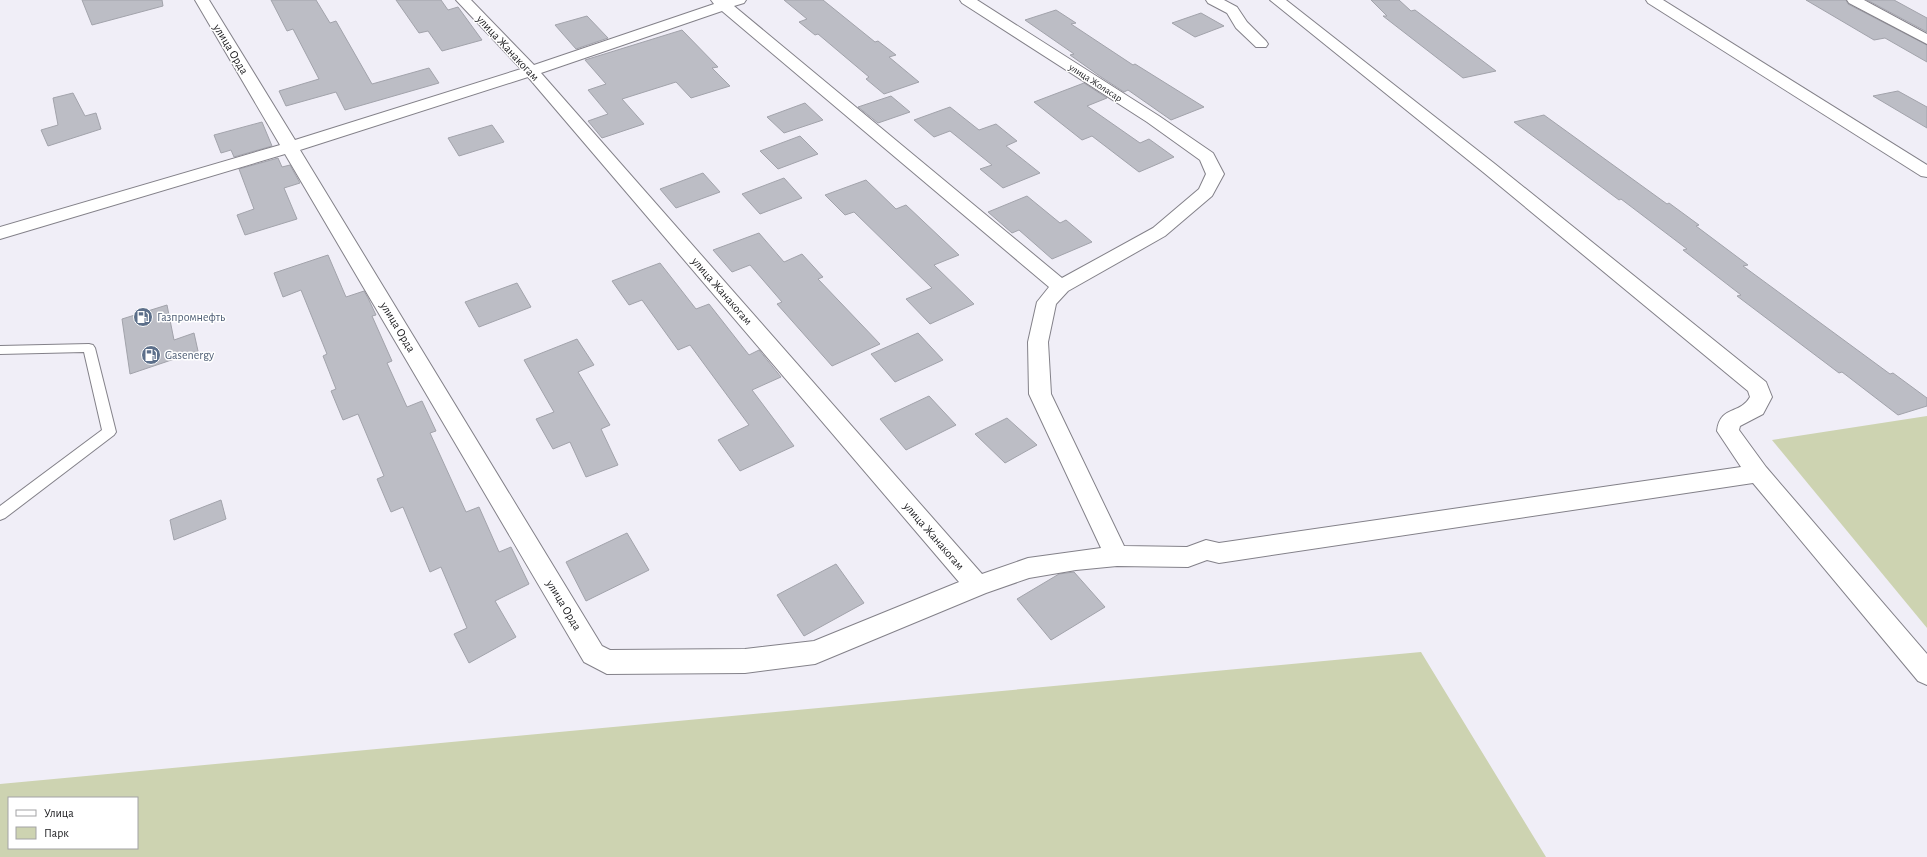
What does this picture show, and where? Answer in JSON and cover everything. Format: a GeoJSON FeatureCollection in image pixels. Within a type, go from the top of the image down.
{"type":"FeatureCollection","features":[{"type":"Feature","properties":{"kind":"street","name":"улица Орда"},"geometry":{"type":"LineString","coordinates":[[202,0],[593,654],[607,662],[745,661],[815,652],[977,586]]}},
{"type":"Feature","properties":{"kind":"street","name":"улица Жанакогам"},"geometry":{"type":"LineString","coordinates":[[463,0],[531,72],[977,586]]}},
{"type":"Feature","properties":{"kind":"street","name":"улица Жоласар"},"geometry":{"type":"LineString","coordinates":[[967,0],[1159,123],[1207,158],[1215,174],[1206,192],[1159,232],[1061,287]]}},
{"type":"Feature","properties":{"kind":"street"},"geometry":{"type":"LineString","coordinates":[[1213,0],[1232,10],[1241,25],[1261,44]]}},
{"type":"Feature","properties":{"kind":"street"},"geometry":{"type":"LineString","coordinates":[[1277,0],[1489,168],[1758,387],[1761,397],[1755,408],[1729,422],[1728,431],[1758,473],[1927,674]]}},
{"type":"Feature","properties":{"kind":"street"},"geometry":{"type":"LineString","coordinates":[[1653,0],[1927,172]]}},
{"type":"Feature","properties":{"kind":"street"},"geometry":{"type":"LineString","coordinates":[[1854,0],[1927,40]]}},
{"type":"Feature","properties":{"kind":"street"},"geometry":{"type":"LineString","coordinates":[[0,233],[290,147],[531,72],[727,2],[1061,287],[1047,302],[1038,342],[1040,394],[1117,556]]}},
{"type":"Feature","properties":{"kind":"street"},"geometry":{"type":"LineString","coordinates":[[977,586],[1028,568],[1076,560],[1117,556],[1188,557],[1206,550],[1219,553],[1758,473]]}},
{"type":"Feature","properties":{"kind":"lane"},"geometry":{"type":"LineString","coordinates":[[0,350],[89,348],[109,432],[0,514]]}},
{"type":"Feature","properties":{"kind":"green space"},"geometry":{"type":"Polygon","coordinates":[[[1927,416],[1927,628],[1772,440],[1927,416]]]}},
{"type":"Feature","properties":{"kind":"green space"},"geometry":{"type":"Polygon","coordinates":[[[1421,652],[1546,857],[0,857],[0,784],[1421,652]]]}},
{"type":"Feature","properties":{"kind":"building"},"geometry":{"type":"Polygon","coordinates":[[[82,0],[162,0],[163,6],[92,25],[82,0]]]}},
{"type":"Feature","properties":{"kind":"building"},"geometry":{"type":"Polygon","coordinates":[[[271,0],[316,0],[330,23],[336,21],[372,84],[429,68],[439,83],[345,110],[336,92],[286,106],[279,91],[319,79],[293,29],[287,31],[271,0]]]}},
{"type":"Feature","properties":{"kind":"building"},"geometry":{"type":"Polygon","coordinates":[[[396,0],[441,0],[448,10],[458,7],[482,40],[442,51],[428,31],[419,33],[396,0]]]}},
{"type":"Feature","properties":{"kind":"building"},"geometry":{"type":"Polygon","coordinates":[[[784,0],[823,0],[875,42],[878,41],[896,55],[889,57],[919,82],[884,94],[866,79],[869,77],[818,34],[815,35],[799,22],[807,19],[784,0]]]}},
{"type":"Feature","properties":{"kind":"building"},"geometry":{"type":"Polygon","coordinates":[[[1371,0],[1399,0],[1411,11],[1415,10],[1496,71],[1463,78],[1383,16],[1387,16],[1371,0]]]}},
{"type":"Feature","properties":{"kind":"building"},"geometry":{"type":"Polygon","coordinates":[[[1806,0],[1846,0],[1848,4],[1927,45],[1927,62],[1885,38],[1874,40],[1806,0]]]}},
{"type":"Feature","properties":{"kind":"building"},"geometry":{"type":"Polygon","coordinates":[[[1867,0],[1894,0],[1927,18],[1927,32],[1867,0]]]}},
{"type":"Feature","properties":{"kind":"building"},"geometry":{"type":"Polygon","coordinates":[[[1056,10],[1076,23],[1071,24],[1133,65],[1135,64],[1204,107],[1171,120],[1128,90],[1124,92],[1101,77],[1070,55],[1074,54],[1025,20],[1056,10]]]}},
{"type":"Feature","properties":{"kind":"building"},"geometry":{"type":"Polygon","coordinates":[[[1201,13],[1224,26],[1195,37],[1172,23],[1201,13]]]}},
{"type":"Feature","properties":{"kind":"building"},"geometry":{"type":"Polygon","coordinates":[[[587,16],[608,38],[576,49],[555,25],[587,16]]]}},
{"type":"Feature","properties":{"kind":"building"},"geometry":{"type":"Polygon","coordinates":[[[682,30],[718,67],[712,68],[730,86],[691,98],[676,82],[622,99],[644,124],[602,138],[588,121],[608,114],[588,90],[606,84],[585,60],[682,30]]]}},
{"type":"Feature","properties":{"kind":"building"},"geometry":{"type":"Polygon","coordinates":[[[1084,83],[1107,98],[1087,106],[1140,143],[1149,139],[1174,157],[1139,172],[1092,136],[1082,140],[1034,102],[1084,83]]]}},
{"type":"Feature","properties":{"kind":"building"},"geometry":{"type":"Polygon","coordinates":[[[1898,91],[1927,107],[1927,128],[1873,96],[1898,91]]]}},
{"type":"Feature","properties":{"kind":"building"},"geometry":{"type":"Polygon","coordinates":[[[73,93],[85,116],[96,113],[101,129],[48,146],[41,130],[58,125],[53,98],[73,93]]]}},
{"type":"Feature","properties":{"kind":"building"},"geometry":{"type":"Polygon","coordinates":[[[891,96],[910,112],[878,123],[858,107],[891,96]]]}},
{"type":"Feature","properties":{"kind":"building"},"geometry":{"type":"Polygon","coordinates":[[[805,103],[823,120],[784,133],[767,117],[805,103]]]}},
{"type":"Feature","properties":{"kind":"building"},"geometry":{"type":"Polygon","coordinates":[[[950,107],[979,130],[996,124],[1017,141],[1006,146],[1040,173],[1003,188],[980,169],[992,165],[950,131],[934,137],[914,120],[950,107]]]}},
{"type":"Feature","properties":{"kind":"building"},"geometry":{"type":"Polygon","coordinates":[[[1544,115],[1667,204],[1669,203],[1699,225],[1696,226],[1748,265],[1743,266],[1890,374],[1893,373],[1927,398],[1927,406],[1898,415],[1842,372],[1839,373],[1737,296],[1741,295],[1683,250],[1687,249],[1621,199],[1619,200],[1514,122],[1544,115]]]}},
{"type":"Feature","properties":{"kind":"building"},"geometry":{"type":"Polygon","coordinates":[[[262,122],[272,146],[234,157],[231,150],[221,153],[214,135],[262,122]]]}},
{"type":"Feature","properties":{"kind":"building"},"geometry":{"type":"Polygon","coordinates":[[[492,125],[504,142],[459,156],[448,138],[492,125]]]}},
{"type":"Feature","properties":{"kind":"building"},"geometry":{"type":"Polygon","coordinates":[[[800,136],[818,154],[778,169],[760,151],[800,136]]]}},
{"type":"Feature","properties":{"kind":"building"},"geometry":{"type":"Polygon","coordinates":[[[278,158],[282,167],[290,165],[300,183],[284,188],[297,219],[245,235],[237,215],[254,209],[239,169],[278,158]]]}},
{"type":"Feature","properties":{"kind":"building"},"geometry":{"type":"Polygon","coordinates":[[[703,173],[720,192],[676,208],[660,189],[703,173]]]}},
{"type":"Feature","properties":{"kind":"building"},"geometry":{"type":"Polygon","coordinates":[[[784,178],[802,198],[760,214],[742,194],[784,178]]]}},
{"type":"Feature","properties":{"kind":"building"},"geometry":{"type":"Polygon","coordinates":[[[866,180],[896,209],[906,205],[959,255],[934,265],[974,304],[930,324],[906,299],[932,288],[854,212],[845,215],[825,195],[866,180]]]}},
{"type":"Feature","properties":{"kind":"building"},"geometry":{"type":"Polygon","coordinates":[[[1027,196],[1060,223],[1066,220],[1092,242],[1052,259],[1019,230],[1012,233],[988,212],[1027,196]]]}},
{"type":"Feature","properties":{"kind":"building"},"geometry":{"type":"Polygon","coordinates":[[[759,233],[784,262],[802,254],[823,277],[818,279],[880,344],[832,366],[777,304],[782,302],[750,265],[732,272],[713,250],[759,233]]]}},
{"type":"Feature","properties":{"kind":"building"},"geometry":{"type":"Polygon","coordinates":[[[328,255],[346,297],[364,291],[368,298],[376,315],[372,316],[392,361],[387,363],[407,407],[422,401],[436,431],[430,433],[466,512],[479,507],[499,552],[511,547],[529,584],[495,601],[516,637],[469,663],[454,634],[467,628],[441,567],[430,572],[403,507],[391,512],[377,479],[384,476],[358,414],[343,420],[331,391],[336,389],[323,356],[327,354],[301,290],[283,297],[274,273],[328,255]]]}},
{"type":"Feature","properties":{"kind":"building"},"geometry":{"type":"Polygon","coordinates":[[[660,263],[696,309],[709,304],[749,355],[759,350],[781,377],[752,390],[794,446],[740,471],[718,440],[749,425],[690,345],[678,350],[642,300],[629,305],[612,281],[660,263]]]}},
{"type":"Feature","properties":{"kind":"building"},"geometry":{"type":"Polygon","coordinates":[[[517,283],[531,307],[479,327],[465,302],[517,283]]]}},
{"type":"Feature","properties":{"kind":"building"},"geometry":{"type":"Polygon","coordinates":[[[167,305],[174,340],[194,333],[198,351],[130,374],[122,319],[167,305]]]}},
{"type":"Feature","properties":{"kind":"building"},"geometry":{"type":"Polygon","coordinates":[[[918,333],[943,360],[895,382],[871,354],[918,333]]]}},
{"type":"Feature","properties":{"kind":"building"},"geometry":{"type":"Polygon","coordinates":[[[577,339],[594,365],[578,372],[610,425],[601,429],[618,465],[586,477],[570,442],[553,449],[536,419],[554,412],[524,360],[577,339]]]}},
{"type":"Feature","properties":{"kind":"building"},"geometry":{"type":"Polygon","coordinates":[[[929,396],[956,425],[906,450],[880,419],[929,396]]]}},
{"type":"Feature","properties":{"kind":"building"},"geometry":{"type":"Polygon","coordinates":[[[1007,418],[1037,445],[1005,463],[975,434],[1007,418]]]}},
{"type":"Feature","properties":{"kind":"building"},"geometry":{"type":"Polygon","coordinates":[[[221,500],[226,519],[174,540],[170,520],[221,500]]]}},
{"type":"Feature","properties":{"kind":"building"},"geometry":{"type":"Polygon","coordinates":[[[627,533],[649,570],[586,601],[566,562],[627,533]]]}},
{"type":"Feature","properties":{"kind":"building"},"geometry":{"type":"Polygon","coordinates":[[[836,564],[864,603],[804,636],[777,595],[836,564]]]}},
{"type":"Feature","properties":{"kind":"building"},"geometry":{"type":"Polygon","coordinates":[[[1074,572],[1105,607],[1051,640],[1017,599],[1059,574],[1074,572]]]}},
{"type":"Feature","properties":{"kind":"place","name":"Газпромнефть"},"geometry":{"type":"Point","coordinates":[143,317]}},
{"type":"Feature","properties":{"kind":"place","name":"Gasenergy"},"geometry":{"type":"Point","coordinates":[151,355]}}]}
